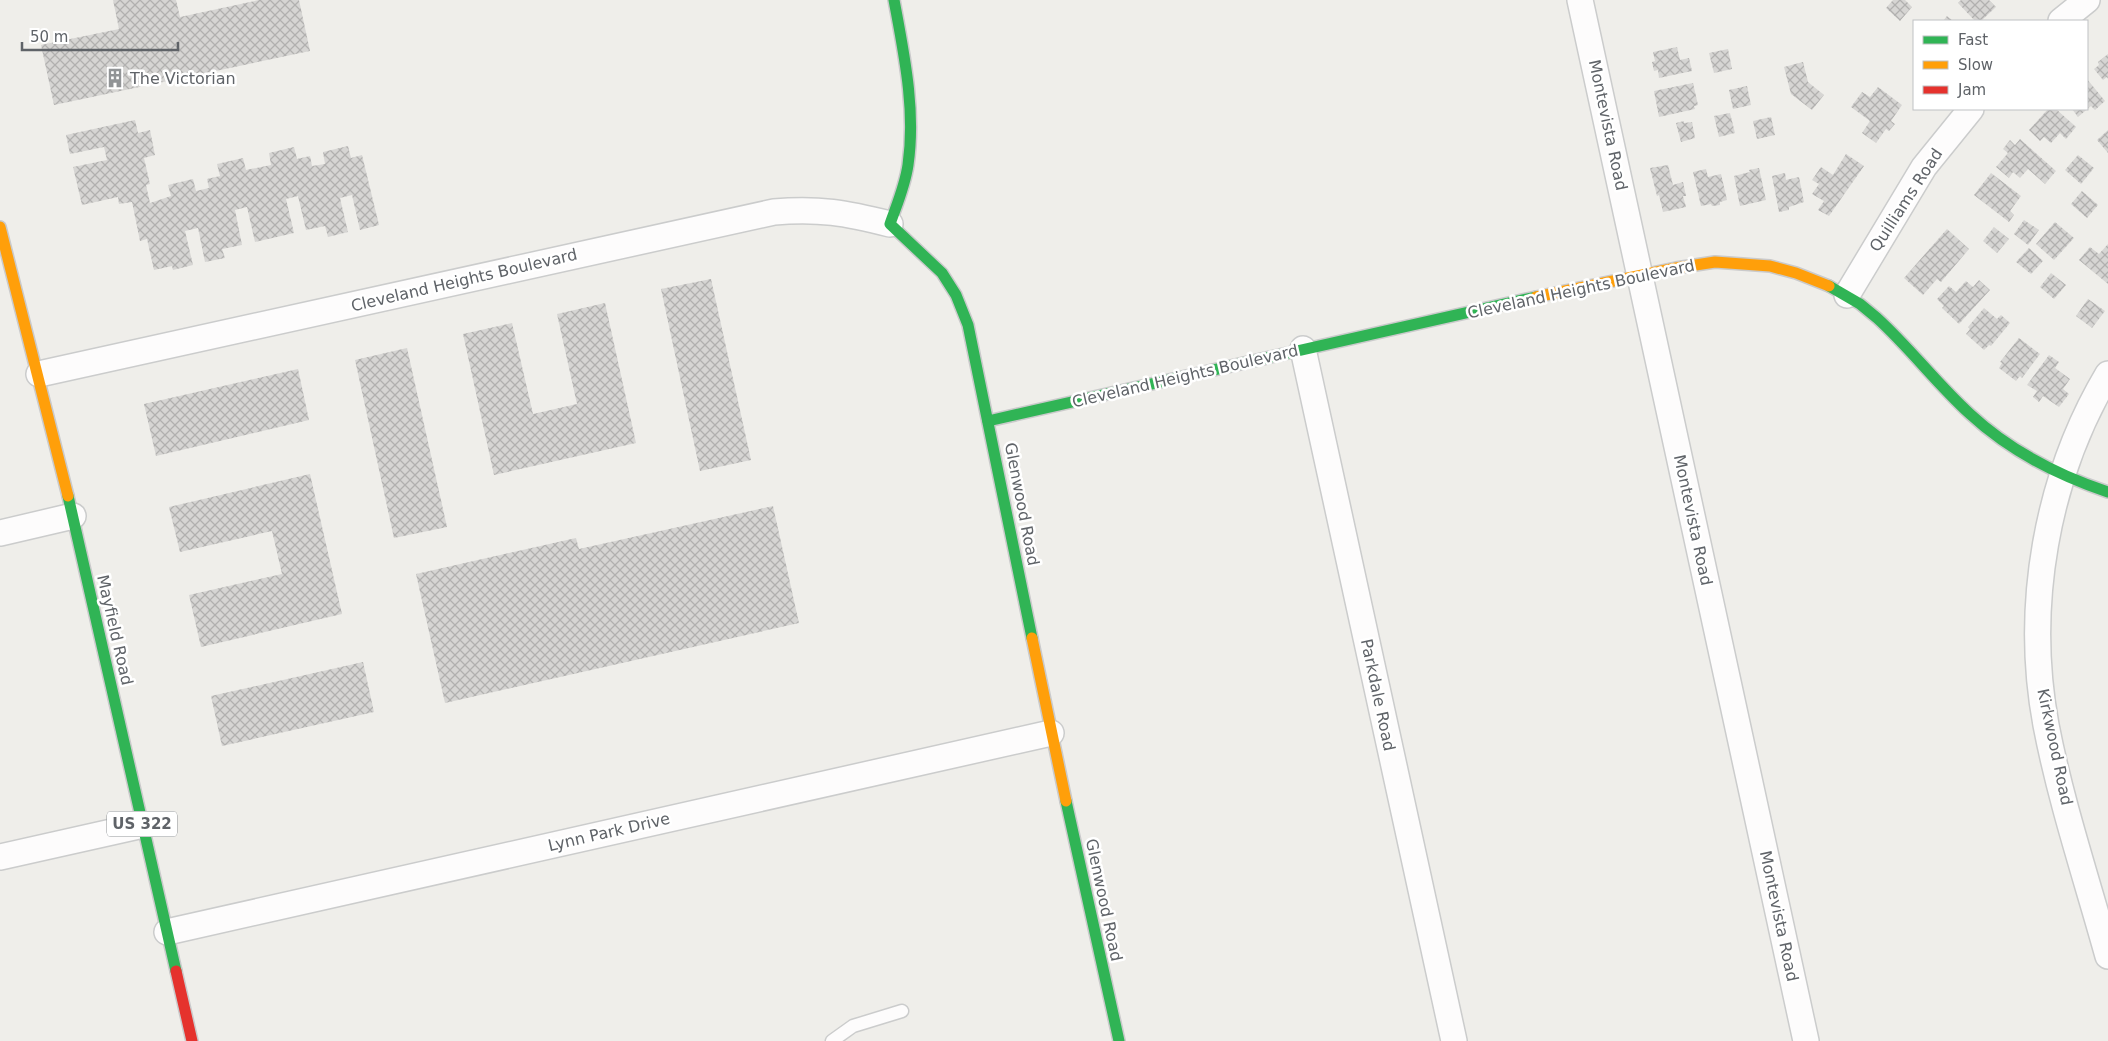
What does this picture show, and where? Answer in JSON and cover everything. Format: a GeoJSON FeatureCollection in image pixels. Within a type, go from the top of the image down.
{"type":"FeatureCollection","features":[{"type":"Feature","properties":{"kind":"street"},"geometry":{"type":"LineString","coordinates":[[890,224],[905,181],[910,155],[911,114],[908,77],[894,0]]}},
{"type":"Feature","properties":{"kind":"street","name":"Montevista Road"},"geometry":{"type":"LineString","coordinates":[[1580,0],[1806,1041]]}},
{"type":"Feature","properties":{"kind":"street"},"geometry":{"type":"LineString","coordinates":[[2062,20],[2087,0]]}},
{"type":"Feature","properties":{"kind":"street","name":"Quilliams Road"},"geometry":{"type":"LineString","coordinates":[[1847,295],[1924,167],[1970,110]]}},
{"type":"Feature","properties":{"kind":"street","name":"Cleveland Heights Boulevard"},"geometry":{"type":"LineString","coordinates":[[39,374],[774,212],[825,211],[847,213],[890,224]]}},
{"type":"Feature","properties":{"kind":"street","name":"Glenwood Road"},"geometry":{"type":"LineString","coordinates":[[890,224],[942,272],[956,295],[968,324],[1051,732],[1118,1041]]}},
{"type":"Feature","properties":{"kind":"street","name":"Mayfield Road"},"geometry":{"type":"LineString","coordinates":[[0,227],[39,374],[73,516],[192,1041]]}},
{"type":"Feature","properties":{"kind":"street","name":"Cleveland Heights Boulevard"},"geometry":{"type":"LineString","coordinates":[[988,421],[1303,348],[1640,275],[1702,263],[1746,263],[1784,269],[1824,283],[1847,295],[1886,326],[1975,419],[2016,450],[2063,476],[2108,492]]}},
{"type":"Feature","properties":{"kind":"street","name":"Parkdale Road"},"geometry":{"type":"LineString","coordinates":[[1303,348],[1454,1041]]}},
{"type":"Feature","properties":{"kind":"street","name":"Kirkwood Road"},"geometry":{"type":"LineString","coordinates":[[2108,374],[2081,426],[2063,476],[2046,539],[2038,604],[2042,688],[2046,725],[2058,778],[2108,956]]}},
{"type":"Feature","properties":{"kind":"street"},"geometry":{"type":"LineString","coordinates":[[0,533],[73,516]]}},
{"type":"Feature","properties":{"kind":"street","name":"Lynn Park Drive"},"geometry":{"type":"LineString","coordinates":[[167,932],[1051,732]]}},
{"type":"Feature","properties":{"kind":"street"},"geometry":{"type":"LineString","coordinates":[[0,857],[142,825]]}},
{"type":"Feature","properties":{"kind":"lane"},"geometry":{"type":"LineString","coordinates":[[832,1041],[853,1026],[902,1011]]}},
{"type":"Feature","properties":{"kind":"building","name":"The Victorian"},"geometry":{"type":"Polygon","coordinates":[[[113,0],[176,0],[180,17],[259,0],[299,0],[310,51],[54,105],[41,45],[119,29],[113,0]]]}},
{"type":"Feature","properties":{"kind":"building"},"geometry":{"type":"Polygon","coordinates":[[[1893,0],[1905,0],[1912,7],[1900,21],[1886,8],[1893,0]]]}},
{"type":"Feature","properties":{"kind":"building"},"geometry":{"type":"Polygon","coordinates":[[[1961,0],[1989,0],[1996,7],[1982,20],[1974,20],[1958,3],[1961,0]]]}},
{"type":"Feature","properties":{"kind":"building"},"geometry":{"type":"Polygon","coordinates":[[[1947,16],[1952,20],[1944,20],[1947,16]]]}},
{"type":"Feature","properties":{"kind":"building"},"geometry":{"type":"Polygon","coordinates":[[[1677,47],[1680,60],[1689,58],[1692,71],[1659,78],[1658,70],[1654,71],[1652,62],[1655,61],[1653,52],[1677,47]]]}},
{"type":"Feature","properties":{"kind":"building"},"geometry":{"type":"Polygon","coordinates":[[[1728,49],[1732,69],[1714,73],[1709,53],[1728,49]]]}},
{"type":"Feature","properties":{"kind":"building"},"geometry":{"type":"Polygon","coordinates":[[[2108,54],[2108,79],[2107,77],[2103,80],[2094,69],[2099,65],[2098,62],[2108,54]]]}},
{"type":"Feature","properties":{"kind":"building"},"geometry":{"type":"Polygon","coordinates":[[[1803,62],[1808,82],[1824,95],[1812,110],[1791,94],[1784,67],[1803,62]]]}},
{"type":"Feature","properties":{"kind":"building"},"geometry":{"type":"Polygon","coordinates":[[[2088,80],[2105,101],[2095,110],[2091,106],[2088,109],[2088,80]]]}},
{"type":"Feature","properties":{"kind":"building"},"geometry":{"type":"Polygon","coordinates":[[[1693,83],[1698,105],[1694,106],[1695,109],[1659,117],[1654,91],[1693,83]]]}},
{"type":"Feature","properties":{"kind":"building"},"geometry":{"type":"Polygon","coordinates":[[[1747,86],[1751,105],[1733,109],[1729,90],[1747,86]]]}},
{"type":"Feature","properties":{"kind":"building"},"geometry":{"type":"Polygon","coordinates":[[[1878,87],[1902,105],[1891,121],[1895,124],[1889,131],[1886,129],[1876,143],[1862,133],[1870,121],[1851,107],[1862,92],[1870,97],[1878,87]]]}},
{"type":"Feature","properties":{"kind":"building"},"geometry":{"type":"Polygon","coordinates":[[[2047,110],[2057,110],[2076,127],[2066,139],[2060,133],[2051,143],[2044,137],[2040,141],[2029,130],[2047,110]]]}},
{"type":"Feature","properties":{"kind":"building"},"geometry":{"type":"Polygon","coordinates":[[[2073,110],[2086,110],[2078,117],[2073,110]]]}},
{"type":"Feature","properties":{"kind":"building"},"geometry":{"type":"Polygon","coordinates":[[[1730,113],[1735,133],[1719,137],[1714,116],[1730,113]]]}},
{"type":"Feature","properties":{"kind":"building"},"geometry":{"type":"Polygon","coordinates":[[[1771,117],[1775,135],[1757,139],[1753,121],[1771,117]]]}},
{"type":"Feature","properties":{"kind":"building"},"geometry":{"type":"Polygon","coordinates":[[[135,120],[138,133],[150,130],[155,155],[144,158],[150,184],[146,185],[150,203],[171,196],[168,185],[193,179],[196,191],[209,188],[207,179],[220,176],[217,164],[243,158],[246,170],[271,165],[269,153],[294,147],[297,159],[310,156],[312,166],[325,164],[323,152],[348,146],[351,158],[362,155],[379,225],[360,230],[352,195],[340,198],[348,232],[328,237],[325,226],[306,230],[298,196],[286,199],[294,233],[255,242],[247,207],[235,210],[242,245],[222,249],[225,258],[205,262],[198,228],[185,231],[193,265],[173,270],[172,266],[154,270],[147,239],[140,241],[132,202],[119,204],[118,197],[82,205],[73,167],[107,160],[104,147],[70,154],[66,135],[135,120]]]}},
{"type":"Feature","properties":{"kind":"building"},"geometry":{"type":"Polygon","coordinates":[[[1684,121],[1684,123],[1692,122],[1695,138],[1681,142],[1676,123],[1684,121]]]}},
{"type":"Feature","properties":{"kind":"building"},"geometry":{"type":"Polygon","coordinates":[[[2108,130],[2108,153],[2097,140],[2108,130]]]}},
{"type":"Feature","properties":{"kind":"building"},"geometry":{"type":"Polygon","coordinates":[[[2020,139],[2056,171],[2045,184],[2028,169],[2020,178],[2013,172],[2009,178],[1996,167],[2008,153],[2003,149],[2010,140],[2015,145],[2020,139]]]}},
{"type":"Feature","properties":{"kind":"building"},"geometry":{"type":"Polygon","coordinates":[[[1846,154],[1864,166],[1829,216],[1818,210],[1824,201],[1812,194],[1819,184],[1812,180],[1821,167],[1833,175],[1846,154]]]}},
{"type":"Feature","properties":{"kind":"building"},"geometry":{"type":"Polygon","coordinates":[[[2078,155],[2094,168],[2081,184],[2065,170],[2078,155]]]}},
{"type":"Feature","properties":{"kind":"building"},"geometry":{"type":"Polygon","coordinates":[[[1668,165],[1673,185],[1683,182],[1686,196],[1683,196],[1686,207],[1663,212],[1650,168],[1668,165]]]}},
{"type":"Feature","properties":{"kind":"building"},"geometry":{"type":"Polygon","coordinates":[[[1759,168],[1766,200],[1740,206],[1734,176],[1759,168]]]}},
{"type":"Feature","properties":{"kind":"building"},"geometry":{"type":"Polygon","coordinates":[[[1706,169],[1708,177],[1721,174],[1727,200],[1720,202],[1720,205],[1701,206],[1693,172],[1706,169]]]}},
{"type":"Feature","properties":{"kind":"building"},"geometry":{"type":"Polygon","coordinates":[[[1785,173],[1786,180],[1799,177],[1804,202],[1789,207],[1789,210],[1779,212],[1772,176],[1785,173]]]}},
{"type":"Feature","properties":{"kind":"building"},"geometry":{"type":"Polygon","coordinates":[[[1991,173],[2021,196],[2010,211],[2014,215],[2009,222],[1974,195],[1991,173]]]}},
{"type":"Feature","properties":{"kind":"building"},"geometry":{"type":"Polygon","coordinates":[[[2082,191],[2098,205],[2087,218],[2071,204],[2082,191]]]}},
{"type":"Feature","properties":{"kind":"building"},"geometry":{"type":"Polygon","coordinates":[[[2024,220],[2039,230],[2028,245],[2014,234],[2024,220]]]}},
{"type":"Feature","properties":{"kind":"building"},"geometry":{"type":"Polygon","coordinates":[[[2055,222],[2074,238],[2054,260],[2036,244],[2055,222]]]}},
{"type":"Feature","properties":{"kind":"building"},"geometry":{"type":"Polygon","coordinates":[[[1994,227],[2009,239],[1997,253],[1983,241],[1994,227]]]}},
{"type":"Feature","properties":{"kind":"building"},"geometry":{"type":"Polygon","coordinates":[[[1947,229],[1969,249],[1941,282],[1937,279],[1923,295],[1904,278],[1947,229]]]}},
{"type":"Feature","properties":{"kind":"building"},"geometry":{"type":"Polygon","coordinates":[[[2108,244],[2108,284],[2079,260],[2090,247],[2099,254],[2108,244]]]}},
{"type":"Feature","properties":{"kind":"building"},"geometry":{"type":"Polygon","coordinates":[[[2029,248],[2043,261],[2031,274],[2016,262],[2029,248]]]}},
{"type":"Feature","properties":{"kind":"building"},"geometry":{"type":"Polygon","coordinates":[[[2051,273],[2066,285],[2054,299],[2040,287],[2051,273]]]}},
{"type":"Feature","properties":{"kind":"building"},"geometry":{"type":"Polygon","coordinates":[[[711,279],[751,460],[700,471],[661,289],[711,279]]]}},
{"type":"Feature","properties":{"kind":"building"},"geometry":{"type":"Polygon","coordinates":[[[1979,280],[1990,290],[1959,324],[1942,308],[1944,306],[1937,299],[1949,286],[1956,292],[1966,281],[1973,287],[1979,280]]]}},
{"type":"Feature","properties":{"kind":"building"},"geometry":{"type":"Polygon","coordinates":[[[2088,299],[2105,311],[2092,328],[2076,316],[2088,299]]]}},
{"type":"Feature","properties":{"kind":"building"},"geometry":{"type":"Polygon","coordinates":[[[605,303],[636,443],[494,475],[463,334],[512,323],[533,414],[577,404],[557,314],[605,303]]]}},
{"type":"Feature","properties":{"kind":"building"},"geometry":{"type":"Polygon","coordinates":[[[1984,308],[1997,319],[2001,315],[2010,323],[1991,346],[1989,345],[1984,350],[1966,334],[1970,329],[1968,327],[1984,308]]]}},
{"type":"Feature","properties":{"kind":"building"},"geometry":{"type":"Polygon","coordinates":[[[2019,338],[2040,354],[2022,378],[2020,376],[2016,381],[1999,368],[2002,363],[2000,362],[2019,338]]]}},
{"type":"Feature","properties":{"kind":"building"},"geometry":{"type":"Polygon","coordinates":[[[407,348],[447,527],[394,538],[355,360],[407,348]]]}},
{"type":"Feature","properties":{"kind":"building"},"geometry":{"type":"Polygon","coordinates":[[[2049,355],[2059,362],[2055,368],[2070,379],[2063,389],[2069,394],[2059,407],[2043,396],[2039,402],[2033,397],[2037,391],[2027,385],[2049,355]]]}},
{"type":"Feature","properties":{"kind":"building"},"geometry":{"type":"Polygon","coordinates":[[[298,369],[309,420],[156,456],[144,404],[298,369]]]}},
{"type":"Feature","properties":{"kind":"building"},"geometry":{"type":"Polygon","coordinates":[[[310,474],[342,614],[201,647],[189,595],[282,574],[272,531],[180,552],[169,507],[310,474]]]}},
{"type":"Feature","properties":{"kind":"building"},"geometry":{"type":"Polygon","coordinates":[[[773,506],[799,623],[445,703],[416,574],[576,538],[579,549],[773,506]]]}},
{"type":"Feature","properties":{"kind":"building"},"geometry":{"type":"Polygon","coordinates":[[[363,662],[374,712],[222,746],[211,696],[363,662]]]}},
{"type":"Feature","properties":{"kind":"traffic: fast"},"geometry":{"type":"LineString","coordinates":[[894,0],[908,82],[911,124],[907,173],[890,224],[942,273],[956,295],[968,325],[1032,638]]}},
{"type":"Feature","properties":{"kind":"traffic: fast"},"geometry":{"type":"LineString","coordinates":[[1829,286],[1860,304],[1877,318],[1901,341],[1946,391],[1970,414],[2001,439],[2052,470],[2108,492]]}},
{"type":"Feature","properties":{"kind":"traffic: fast"},"geometry":{"type":"LineString","coordinates":[[988,421],[1536,297]]}},
{"type":"Feature","properties":{"kind":"traffic: fast"},"geometry":{"type":"LineString","coordinates":[[68,496],[176,971]]}},
{"type":"Feature","properties":{"kind":"traffic: fast"},"geometry":{"type":"LineString","coordinates":[[1066,801],[1119,1041]]}},
{"type":"Feature","properties":{"kind":"traffic: slow"},"geometry":{"type":"LineString","coordinates":[[0,227],[68,496]]}},
{"type":"Feature","properties":{"kind":"traffic: slow"},"geometry":{"type":"LineString","coordinates":[[1536,297],[1676,268],[1715,262],[1770,266],[1796,273],[1829,286]]}},
{"type":"Feature","properties":{"kind":"traffic: slow"},"geometry":{"type":"LineString","coordinates":[[1032,638],[1066,801]]}},
{"type":"Feature","properties":{"kind":"traffic: jam"},"geometry":{"type":"LineString","coordinates":[[176,971],[192,1041]]}},
{"type":"Feature","properties":{"kind":"place","name":"The Victorian"},"geometry":{"type":"Point","coordinates":[115,78]}}]}
